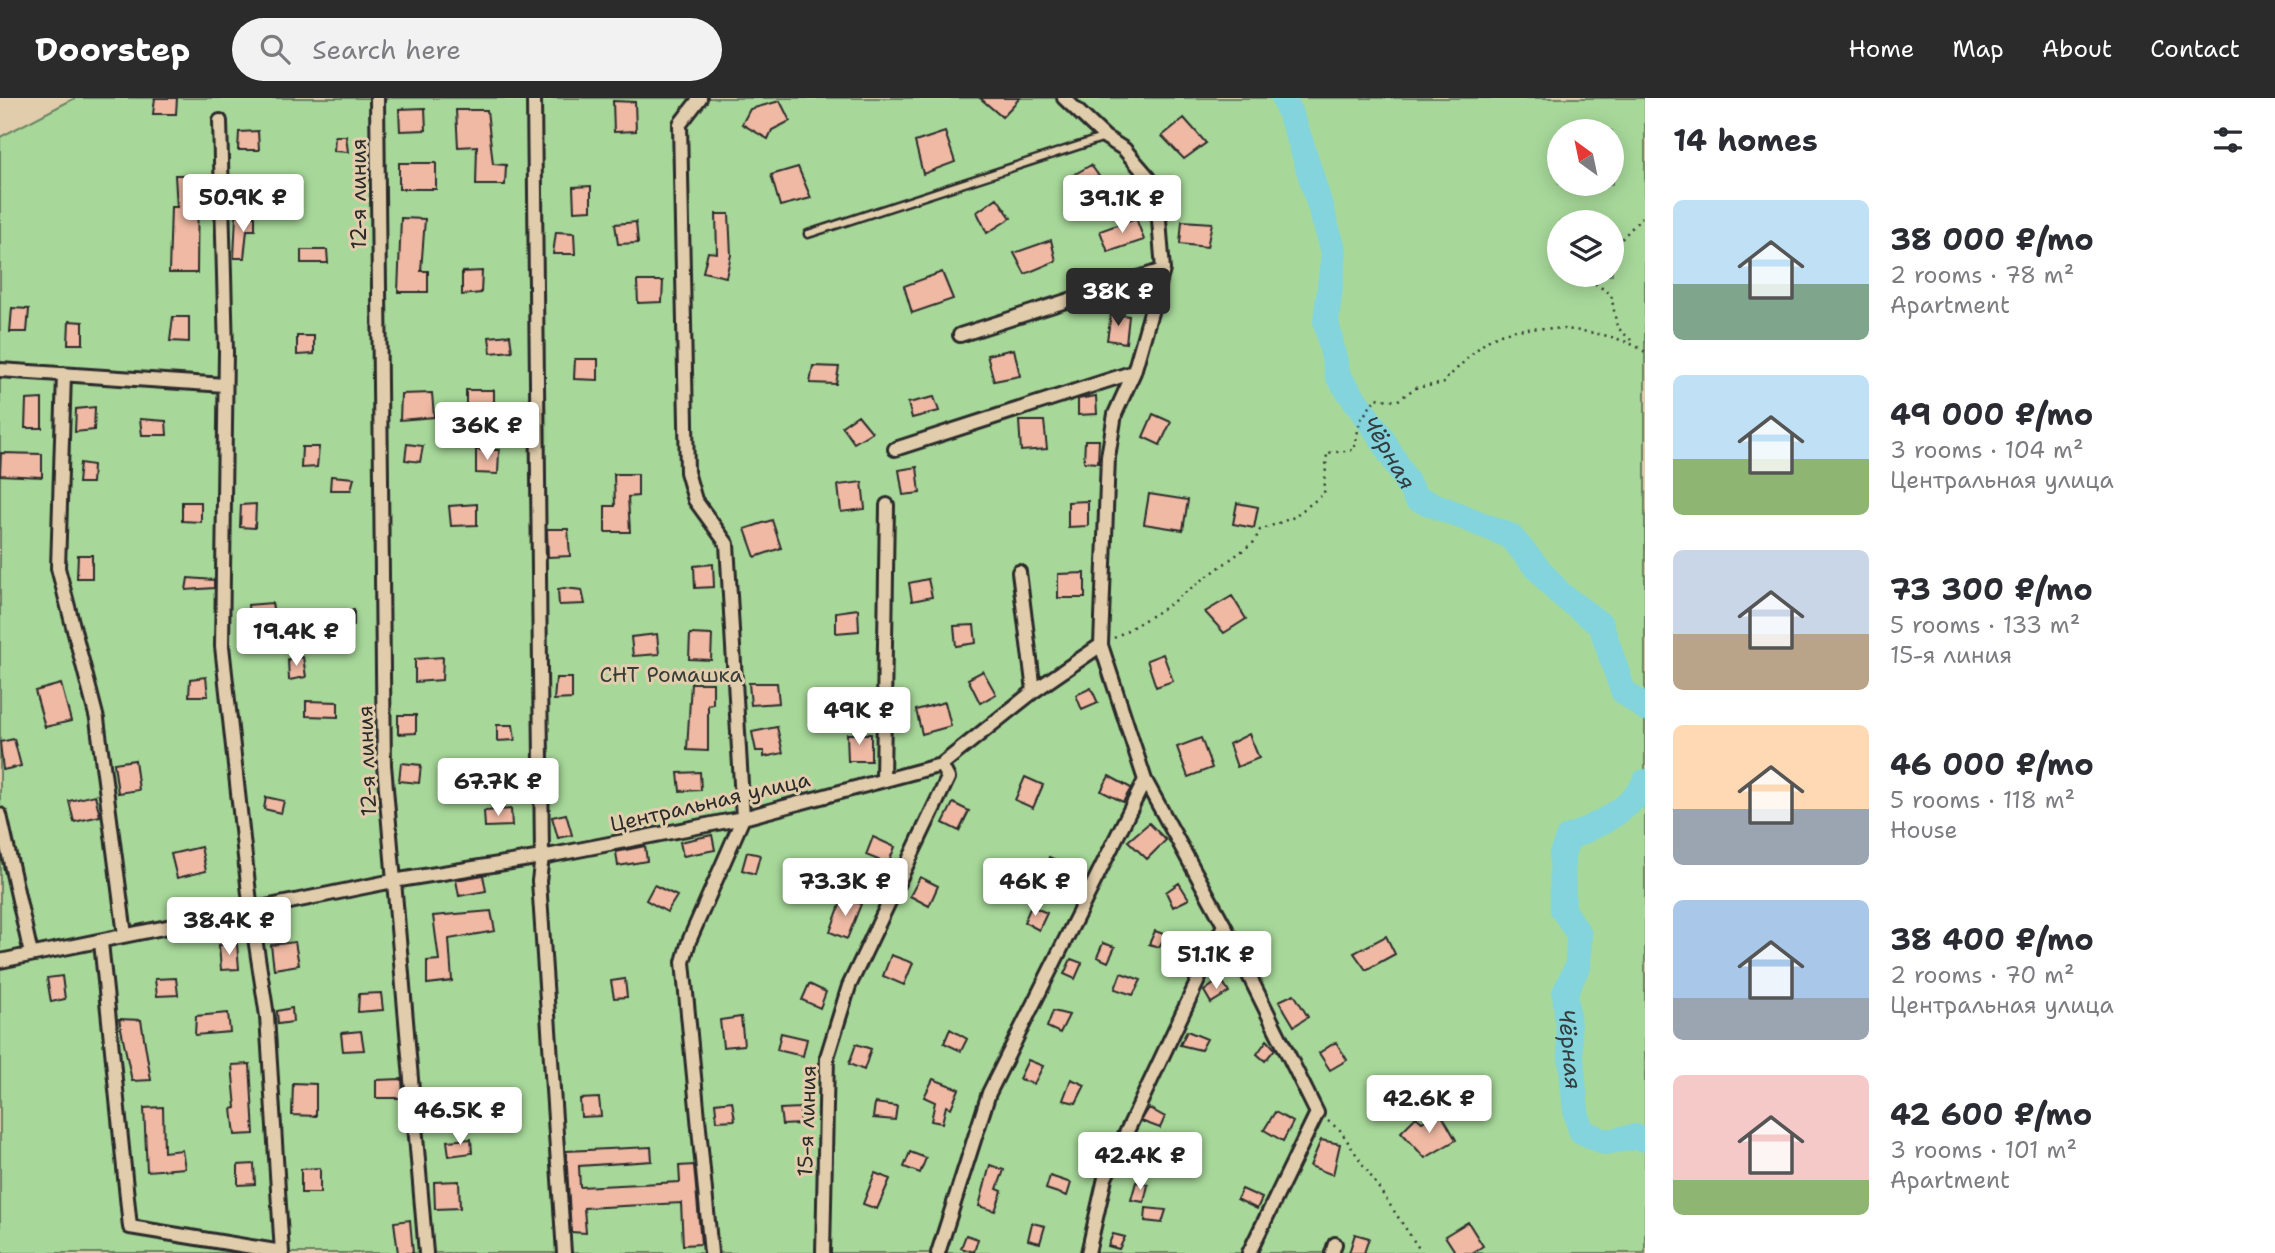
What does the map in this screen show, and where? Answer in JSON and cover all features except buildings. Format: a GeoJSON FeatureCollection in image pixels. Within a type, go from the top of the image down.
{"type":"FeatureCollection","features":[{"type":"Feature","properties":{"kind":"street","name":"12-я линия"},"geometry":{"type":"LineString","coordinates":[[377,98],[384,765],[426,1253]]}},
{"type":"Feature","properties":{"kind":"street"},"geometry":{"type":"LineString","coordinates":[[534,98],[542,857],[539,881],[564,1253]]}},
{"type":"Feature","properties":{"kind":"street"},"geometry":{"type":"LineString","coordinates":[[700,98],[680,124],[687,472],[695,500],[727,544],[743,818],[689,941],[683,962],[712,1253]]}},
{"type":"Feature","properties":{"kind":"street"},"geometry":{"type":"LineString","coordinates":[[1064,98],[1105,137],[1124,149],[1149,178],[1158,207],[1163,270],[1134,372],[1115,414],[1108,457],[1101,645],[1146,779],[1224,925],[1317,1113],[1249,1253]]}},
{"type":"Feature","properties":{"kind":"street"},"geometry":{"type":"LineString","coordinates":[[101,942],[130,1227],[282,1253],[267,1016],[251,912],[222,646],[225,385],[220,121]]}},
{"type":"Feature","properties":{"kind":"street"},"geometry":{"type":"LineString","coordinates":[[960,335],[1163,270]]}},
{"type":"Feature","properties":{"kind":"street"},"geometry":{"type":"LineString","coordinates":[[0,370],[225,385]]}},
{"type":"Feature","properties":{"kind":"street"},"geometry":{"type":"LineString","coordinates":[[895,449],[1134,372]]}},
{"type":"Feature","properties":{"kind":"street"},"geometry":{"type":"LineString","coordinates":[[64,374],[58,568],[97,719],[125,935]]}},
{"type":"Feature","properties":{"kind":"street"},"geometry":{"type":"LineString","coordinates":[[883,780],[887,505]]}},
{"type":"Feature","properties":{"kind":"street"},"geometry":{"type":"LineString","coordinates":[[1019,572],[1034,691]]}},
{"type":"Feature","properties":{"kind":"street","name":"Центральная улица"},"geometry":{"type":"LineString","coordinates":[[0,961],[393,881],[542,857],[743,818],[941,765],[1034,691],[1101,645]]}},
{"type":"Feature","properties":{"kind":"street","name":"15-я линия"},"geometry":{"type":"LineString","coordinates":[[823,1253],[827,1057],[849,986],[948,778],[941,765]]}},
{"type":"Feature","properties":{"kind":"street"},"geometry":{"type":"LineString","coordinates":[[938,1253],[989,1093],[1146,779]]}},
{"type":"Feature","properties":{"kind":"street"},"geometry":{"type":"LineString","coordinates":[[0,815],[31,954]]}},
{"type":"Feature","properties":{"kind":"street"},"geometry":{"type":"LineString","coordinates":[[1088,1253],[1105,1178],[1224,925]]}},
{"type":"Feature","properties":{"kind":"lane"},"geometry":{"type":"LineString","coordinates":[[808,234],[1105,137]]}},
{"type":"Feature","properties":{"kind":"path"},"geometry":{"type":"LineString","coordinates":[[1624,237],[1645,215]]}},
{"type":"Feature","properties":{"kind":"path"},"geometry":{"type":"LineString","coordinates":[[1600,287],[1611,294],[1617,327],[1645,352]]}},
{"type":"Feature","properties":{"kind":"path"},"geometry":{"type":"LineString","coordinates":[[1101,645],[1163,609],[1254,542],[1260,530],[1292,518],[1324,494],[1327,453],[1354,450],[1360,421],[1376,398],[1397,401],[1415,388],[1445,383],[1448,377],[1497,335],[1532,327],[1607,336],[1635,344]]}},
{"type":"Feature","properties":{"kind":"path"},"geometry":{"type":"LineString","coordinates":[[1317,1113],[1340,1130],[1422,1253]]}},
{"type":"Feature","properties":{"kind":"green space","name":"СНТ Ромашка"},"geometry":{"type":"Polygon","coordinates":[[[75,98],[1645,98],[1645,1253],[0,1253],[0,137],[75,98]]]}},
{"type":"Feature","properties":{"kind":"waterway","name":"Чёрная"},"geometry":{"type":"LineString","coordinates":[[1284,98],[1300,140],[1334,252],[1326,321],[1338,376],[1381,437],[1416,498],[1510,536],[1560,594],[1601,625],[1623,691],[1645,708]]}},
{"type":"Feature","properties":{"kind":"waterway","name":"Чёрная"},"geometry":{"type":"LineString","coordinates":[[1645,782],[1622,809],[1568,838],[1562,854],[1563,909],[1579,935],[1578,965],[1565,993],[1576,1112],[1581,1131],[1605,1142],[1635,1137],[1645,1139]]}}]}
